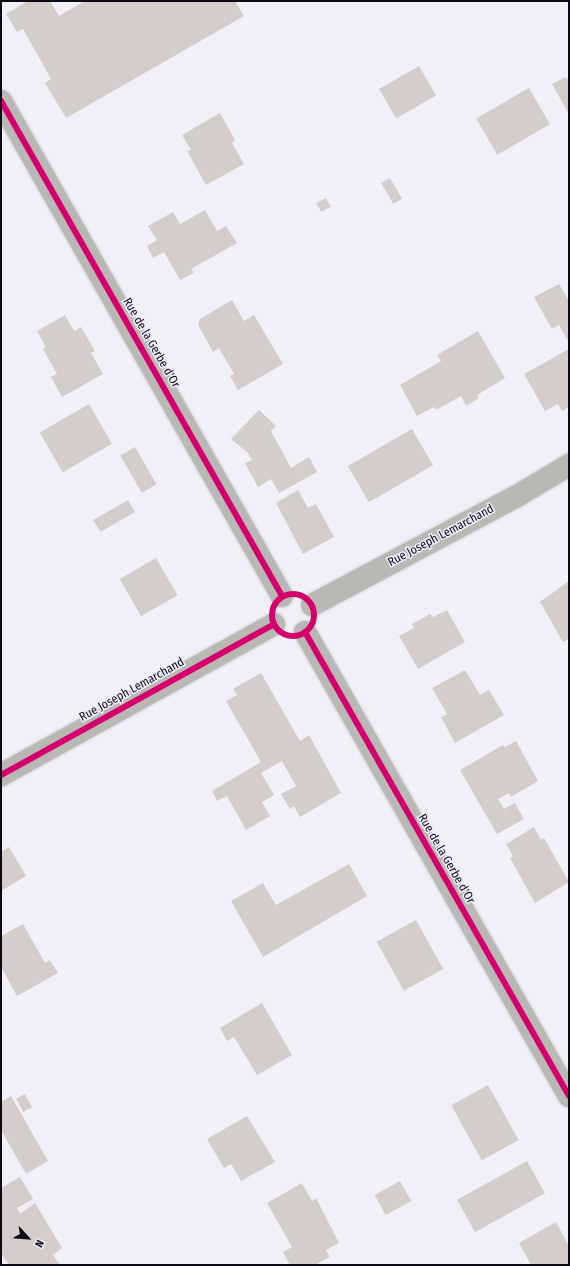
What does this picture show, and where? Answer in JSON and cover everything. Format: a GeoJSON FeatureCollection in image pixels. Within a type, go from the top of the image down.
{"type":"FeatureCollection","features":[{"type":"Feature","properties":{"kind":"street","name":"Rue de la Gerbe d'Or"},"geometry":{"type":"LineString","coordinates":[[1,101],[282,596]]}},
{"type":"Feature","properties":{"kind":"street","name":"Rue Joseph Lemarchand"},"geometry":{"type":"LineString","coordinates":[[312,605],[517,496],[569,465]]}},
{"type":"Feature","properties":{"kind":"street"},"geometry":{"type":"LineString","coordinates":[[296,594],[308,600],[312,605],[314,617],[304,632],[291,636],[285,634],[274,624],[272,612],[282,596],[296,594]]}},
{"type":"Feature","properties":{"kind":"street","name":"Rue Joseph Lemarchand"},"geometry":{"type":"LineString","coordinates":[[1,775],[274,624]]}},
{"type":"Feature","properties":{"kind":"street","name":"Rue de la Gerbe d'Or"},"geometry":{"type":"LineString","coordinates":[[304,632],[569,1096]]}},
{"type":"Feature","properties":{"kind":"building"},"geometry":{"type":"Polygon","coordinates":[[[28,1],[50,1],[59,16],[85,1],[235,1],[244,16],[66,118],[45,83],[51,79],[23,29],[17,32],[6,14],[28,1]]]}},
{"type":"Feature","properties":{"kind":"building"},"geometry":{"type":"Polygon","coordinates":[[[419,66],[436,95],[396,118],[379,89],[419,66]]]}},
{"type":"Feature","properties":{"kind":"building"},"geometry":{"type":"Polygon","coordinates":[[[566,77],[569,81],[569,114],[552,84],[566,77]]]}},
{"type":"Feature","properties":{"kind":"building"},"geometry":{"type":"Polygon","coordinates":[[[529,88],[550,124],[497,155],[476,118],[529,88]]]}},
{"type":"Feature","properties":{"kind":"building"},"geometry":{"type":"Polygon","coordinates":[[[220,113],[235,140],[232,143],[244,164],[206,185],[187,151],[191,150],[182,135],[220,113]]]}},
{"type":"Feature","properties":{"kind":"building"},"geometry":{"type":"Polygon","coordinates":[[[390,178],[402,199],[393,204],[381,183],[390,178]]]}},
{"type":"Feature","properties":{"kind":"building"},"geometry":{"type":"Polygon","coordinates":[[[326,198],[331,207],[321,212],[316,203],[326,198]]]}},
{"type":"Feature","properties":{"kind":"building"},"geometry":{"type":"Polygon","coordinates":[[[205,210],[217,231],[226,226],[237,243],[191,269],[194,273],[180,280],[164,252],[153,258],[147,246],[157,240],[148,226],[173,212],[180,224],[205,210]]]}},
{"type":"Feature","properties":{"kind":"building"},"geometry":{"type":"Polygon","coordinates":[[[559,284],[569,301],[569,343],[559,325],[552,329],[534,297],[559,284]]]}},
{"type":"Feature","properties":{"kind":"building"},"geometry":{"type":"Polygon","coordinates":[[[232,300],[244,321],[254,315],[283,364],[238,390],[230,376],[234,374],[219,348],[213,352],[198,325],[200,319],[232,300]]]}},
{"type":"Feature","properties":{"kind":"building"},"geometry":{"type":"Polygon","coordinates":[[[65,315],[74,331],[81,327],[95,351],[91,353],[103,374],[62,397],[51,377],[57,374],[43,349],[46,347],[37,331],[65,315]]]}},
{"type":"Feature","properties":{"kind":"building"},"geometry":{"type":"Polygon","coordinates":[[[478,331],[505,378],[477,395],[479,398],[466,406],[461,396],[436,410],[434,407],[417,416],[400,385],[441,361],[437,355],[478,331]]]}},
{"type":"Feature","properties":{"kind":"building"},"geometry":{"type":"Polygon","coordinates":[[[569,349],[569,407],[562,411],[558,404],[545,411],[524,374],[569,349]]]}},
{"type":"Feature","properties":{"kind":"building"},"geometry":{"type":"Polygon","coordinates":[[[89,404],[112,444],[63,472],[40,432],[89,404]]]}},
{"type":"Feature","properties":{"kind":"building"},"geometry":{"type":"Polygon","coordinates":[[[259,410],[276,426],[271,431],[291,468],[309,457],[317,472],[279,493],[271,479],[258,487],[245,463],[252,460],[248,453],[231,439],[259,410]]]}},
{"type":"Feature","properties":{"kind":"building"},"geometry":{"type":"Polygon","coordinates":[[[412,429],[433,465],[369,502],[348,466],[412,429]]]}},
{"type":"Feature","properties":{"kind":"building"},"geometry":{"type":"Polygon","coordinates":[[[135,447],[156,484],[142,493],[120,456],[135,447]]]}},
{"type":"Feature","properties":{"kind":"building"},"geometry":{"type":"Polygon","coordinates":[[[298,490],[308,508],[316,504],[334,537],[303,554],[276,503],[298,490]]]}},
{"type":"Feature","properties":{"kind":"building"},"geometry":{"type":"Polygon","coordinates":[[[128,500],[135,512],[100,532],[93,520],[128,500]]]}},
{"type":"Feature","properties":{"kind":"building"},"geometry":{"type":"Polygon","coordinates":[[[156,558],[178,595],[141,616],[120,579],[156,558]]]}},
{"type":"Feature","properties":{"kind":"building"},"geometry":{"type":"Polygon","coordinates":[[[569,581],[569,639],[563,642],[540,602],[569,581]]]}},
{"type":"Feature","properties":{"kind":"building"},"geometry":{"type":"Polygon","coordinates":[[[447,610],[465,642],[418,669],[399,636],[414,628],[412,624],[430,614],[433,617],[447,610]]]}},
{"type":"Feature","properties":{"kind":"building"},"geometry":{"type":"Polygon","coordinates":[[[465,670],[480,695],[489,690],[504,715],[455,743],[441,717],[447,714],[432,688],[465,670]]]}},
{"type":"Feature","properties":{"kind":"building"},"geometry":{"type":"Polygon","coordinates":[[[261,673],[300,741],[309,735],[341,793],[300,817],[294,806],[290,809],[281,794],[296,786],[282,761],[261,773],[274,795],[262,802],[270,816],[246,830],[227,796],[217,801],[212,791],[261,762],[226,701],[237,695],[233,689],[261,673]]]}},
{"type":"Feature","properties":{"kind":"building"},"geometry":{"type":"Polygon","coordinates":[[[516,741],[538,781],[511,797],[509,793],[498,799],[504,809],[515,803],[524,819],[497,834],[460,770],[503,745],[505,747],[516,741]]]}},
{"type":"Feature","properties":{"kind":"building"},"geometry":{"type":"Polygon","coordinates":[[[534,827],[541,840],[544,838],[569,882],[535,903],[510,858],[513,856],[506,844],[534,827]]]}},
{"type":"Feature","properties":{"kind":"building"},"geometry":{"type":"Polygon","coordinates":[[[9,847],[26,876],[1,891],[1,852],[9,847]]]}},
{"type":"Feature","properties":{"kind":"building"},"geometry":{"type":"Polygon","coordinates":[[[349,864],[367,896],[263,957],[231,901],[263,883],[276,905],[349,864]]]}},
{"type":"Feature","properties":{"kind":"building"},"geometry":{"type":"Polygon","coordinates":[[[416,920],[443,969],[404,991],[377,942],[416,920]]]}},
{"type":"Feature","properties":{"kind":"building"},"geometry":{"type":"Polygon","coordinates":[[[23,924],[45,963],[50,960],[58,973],[17,996],[1,967],[1,936],[23,924]]]}},
{"type":"Feature","properties":{"kind":"building"},"geometry":{"type":"Polygon","coordinates":[[[262,1003],[292,1055],[257,1075],[234,1037],[227,1041],[220,1028],[262,1003]]]}},
{"type":"Feature","properties":{"kind":"building"},"geometry":{"type":"Polygon","coordinates":[[[488,1085],[519,1140],[482,1160],[451,1105],[488,1085]]]}},
{"type":"Feature","properties":{"kind":"building"},"geometry":{"type":"Polygon","coordinates":[[[25,1094],[32,1107],[23,1112],[16,1099],[25,1094]]]}},
{"type":"Feature","properties":{"kind":"building"},"geometry":{"type":"Polygon","coordinates":[[[11,1096],[48,1161],[26,1174],[1,1130],[1,1102],[11,1096]]]}},
{"type":"Feature","properties":{"kind":"building"},"geometry":{"type":"Polygon","coordinates":[[[247,1116],[275,1162],[241,1181],[231,1164],[224,1168],[207,1139],[247,1116]]]}},
{"type":"Feature","properties":{"kind":"building"},"geometry":{"type":"Polygon","coordinates":[[[527,1161],[545,1193],[475,1232],[457,1200],[527,1161]]]}},
{"type":"Feature","properties":{"kind":"building"},"geometry":{"type":"Polygon","coordinates":[[[20,1177],[33,1199],[17,1208],[20,1214],[35,1203],[62,1248],[53,1255],[60,1265],[9,1265],[1,1254],[1,1188],[20,1177]]]}},
{"type":"Feature","properties":{"kind":"building"},"geometry":{"type":"Polygon","coordinates":[[[400,1181],[411,1201],[386,1215],[375,1195],[400,1181]]]}},
{"type":"Feature","properties":{"kind":"building"},"geometry":{"type":"Polygon","coordinates":[[[302,1183],[312,1201],[316,1198],[339,1243],[326,1250],[330,1257],[315,1265],[290,1265],[283,1252],[292,1247],[267,1203],[302,1183]]]}},
{"type":"Feature","properties":{"kind":"building"},"geometry":{"type":"Polygon","coordinates":[[[556,1222],[569,1246],[569,1265],[531,1265],[519,1243],[556,1222]]]}},
{"type":"Feature","properties":{"kind":"cycle path"},"geometry":{"type":"LineString","coordinates":[[1,101],[282,596]]}},
{"type":"Feature","properties":{"kind":"cycle path"},"geometry":{"type":"LineString","coordinates":[[293,594],[308,600],[314,615],[308,630],[293,636],[278,630],[272,615],[278,600],[293,594]]}},
{"type":"Feature","properties":{"kind":"cycle path"},"geometry":{"type":"LineString","coordinates":[[1,775],[274,624]]}},
{"type":"Feature","properties":{"kind":"cycle path"},"geometry":{"type":"LineString","coordinates":[[305,632],[569,1096]]}}]}
